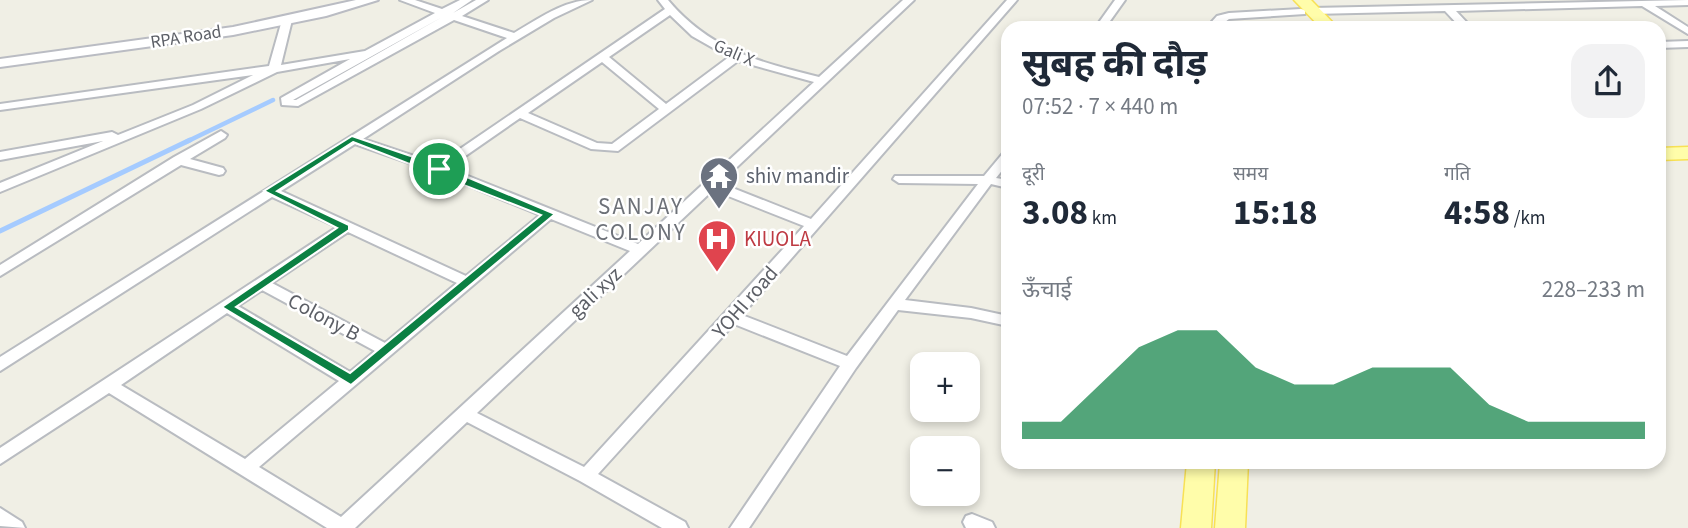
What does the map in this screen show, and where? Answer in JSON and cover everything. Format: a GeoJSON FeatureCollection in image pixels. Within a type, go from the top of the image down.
{"type":"FeatureCollection","features":[{"type":"Feature","properties":{"kind":"main road"},"geometry":{"type":"LineString","coordinates":[[1301,6],[1312,21]]}},
{"type":"Feature","properties":{"kind":"main road"},"geometry":{"type":"LineString","coordinates":[[1301,6],[1321,21]]}},
{"type":"Feature","properties":{"kind":"main road"},"geometry":{"type":"LineString","coordinates":[[1666,154],[1688,153]]}},
{"type":"Feature","properties":{"kind":"main road"},"geometry":{"type":"LineString","coordinates":[[1196,528],[1200,469]]}},
{"type":"Feature","properties":{"kind":"main road"},"geometry":{"type":"LineString","coordinates":[[1230,528],[1234,469]]}},
{"type":"Feature","properties":{"kind":"street","name":"RPA Road"},"geometry":{"type":"LineString","coordinates":[[0,63],[287,20],[370,0]]}},
{"type":"Feature","properties":{"kind":"street"},"geometry":{"type":"LineString","coordinates":[[405,0],[515,37]]}},
{"type":"Feature","properties":{"kind":"street"},"geometry":{"type":"LineString","coordinates":[[467,0],[448,16],[398,48],[299,103],[286,103],[288,98],[374,51],[448,16],[484,0]]}},
{"type":"Feature","properties":{"kind":"street"},"geometry":{"type":"LineString","coordinates":[[0,365],[515,37],[558,12],[587,0]]}},
{"type":"Feature","properties":{"kind":"street","name":"gali xyz"},"geometry":{"type":"LineString","coordinates":[[342,528],[909,0]]}},
{"type":"Feature","properties":{"kind":"street","name":"YOHI road"},"geometry":{"type":"LineString","coordinates":[[586,476],[732,317],[1013,0]]}},
{"type":"Feature","properties":{"kind":"street"},"geometry":{"type":"LineString","coordinates":[[1105,21],[1120,0]]}},
{"type":"Feature","properties":{"kind":"street"},"geometry":{"type":"LineString","coordinates":[[1407,0],[1418,9]]}},
{"type":"Feature","properties":{"kind":"street"},"geometry":{"type":"LineString","coordinates":[[1483,0],[1494,8]]}},
{"type":"Feature","properties":{"kind":"street"},"geometry":{"type":"LineString","coordinates":[[1219,21],[1221,18],[1242,14],[1301,6],[1449,9],[1687,1]]}},
{"type":"Feature","properties":{"kind":"street"},"geometry":{"type":"LineString","coordinates":[[1646,4],[1688,31]]}},
{"type":"Feature","properties":{"kind":"street"},"geometry":{"type":"LineString","coordinates":[[439,169],[602,56],[666,5]]}},
{"type":"Feature","properties":{"kind":"street","name":"Gali X"},"geometry":{"type":"LineString","coordinates":[[666,5],[703,40],[735,58],[821,81]]}},
{"type":"Feature","properties":{"kind":"street"},"geometry":{"type":"LineString","coordinates":[[1449,9],[1460,21]]}},
{"type":"Feature","properties":{"kind":"street"},"geometry":{"type":"LineString","coordinates":[[274,69],[287,20]]}},
{"type":"Feature","properties":{"kind":"street"},"geometry":{"type":"LineString","coordinates":[[1666,45],[1688,44]]}},
{"type":"Feature","properties":{"kind":"street"},"geometry":{"type":"LineString","coordinates":[[0,107],[274,69],[398,48]]}},
{"type":"Feature","properties":{"kind":"street"},"geometry":{"type":"LineString","coordinates":[[602,56],[665,108]]}},
{"type":"Feature","properties":{"kind":"street"},"geometry":{"type":"LineString","coordinates":[[520,114],[602,148],[623,144],[665,108],[735,58]]}},
{"type":"Feature","properties":{"kind":"street"},"geometry":{"type":"LineString","coordinates":[[0,188],[136,132],[274,69]]}},
{"type":"Feature","properties":{"kind":"street"},"geometry":{"type":"LineString","coordinates":[[0,156],[136,132]]}},
{"type":"Feature","properties":{"kind":"street"},"geometry":{"type":"LineString","coordinates":[[0,271],[221,135]]}},
{"type":"Feature","properties":{"kind":"street"},"geometry":{"type":"LineString","coordinates":[[352,139],[439,169],[640,250]]}},
{"type":"Feature","properties":{"kind":"street"},"geometry":{"type":"LineString","coordinates":[[178,160],[219,171]]}},
{"type":"Feature","properties":{"kind":"street"},"geometry":{"type":"LineString","coordinates":[[739,528],[850,364],[1001,164]]}},
{"type":"Feature","properties":{"kind":"street"},"geometry":{"type":"LineString","coordinates":[[899,179],[988,180],[1001,183]]}},
{"type":"Feature","properties":{"kind":"street"},"geometry":{"type":"LineString","coordinates":[[710,184],[813,225]]}},
{"type":"Feature","properties":{"kind":"street"},"geometry":{"type":"LineString","coordinates":[[270,191],[345,228],[467,282]]}},
{"type":"Feature","properties":{"kind":"street"},"geometry":{"type":"LineString","coordinates":[[246,468],[549,214]]}},
{"type":"Feature","properties":{"kind":"street"},"geometry":{"type":"LineString","coordinates":[[0,457],[111,386],[345,228]]}},
{"type":"Feature","properties":{"kind":"street","name":"Colony B"},"geometry":{"type":"LineString","coordinates":[[262,284],[386,350]]}},
{"type":"Feature","properties":{"kind":"street"},"geometry":{"type":"LineString","coordinates":[[894,304],[1001,319]]}},
{"type":"Feature","properties":{"kind":"street"},"geometry":{"type":"LineString","coordinates":[[228,307],[351,380]]}},
{"type":"Feature","properties":{"kind":"street"},"geometry":{"type":"LineString","coordinates":[[732,317],[850,364]]}},
{"type":"Feature","properties":{"kind":"street"},"geometry":{"type":"LineString","coordinates":[[111,386],[342,528]]}},
{"type":"Feature","properties":{"kind":"street"},"geometry":{"type":"LineString","coordinates":[[465,414],[586,476],[679,528]]}},
{"type":"Feature","properties":{"kind":"street"},"geometry":{"type":"LineString","coordinates":[[0,516],[16,528]]}},
{"type":"Feature","properties":{"kind":"waterway"},"geometry":{"type":"LineString","coordinates":[[186,142],[273,100]]}},
{"type":"Feature","properties":{"kind":"waterway"},"geometry":{"type":"LineString","coordinates":[[0,231],[190,140]]}},
{"type":"Feature","properties":{"kind":"place","name":"shiv mandir"},"geometry":{"type":"Point","coordinates":[719,210]}},
{"type":"Feature","properties":{"kind":"place","name":"KIUOLA"},"geometry":{"type":"Point","coordinates":[717,273]}},
{"type":"Feature","properties":{"kind":"district","name":"SANJAY COLONY"},"geometry":{"type":"Point","coordinates":[641,219]}},
{"type":"Feature","properties":{"kind":"route"},"geometry":{"type":"LineString","coordinates":[[352,139],[439,169],[549,214],[351,380],[228,307],[345,228],[270,191],[352,139]]}}]}
